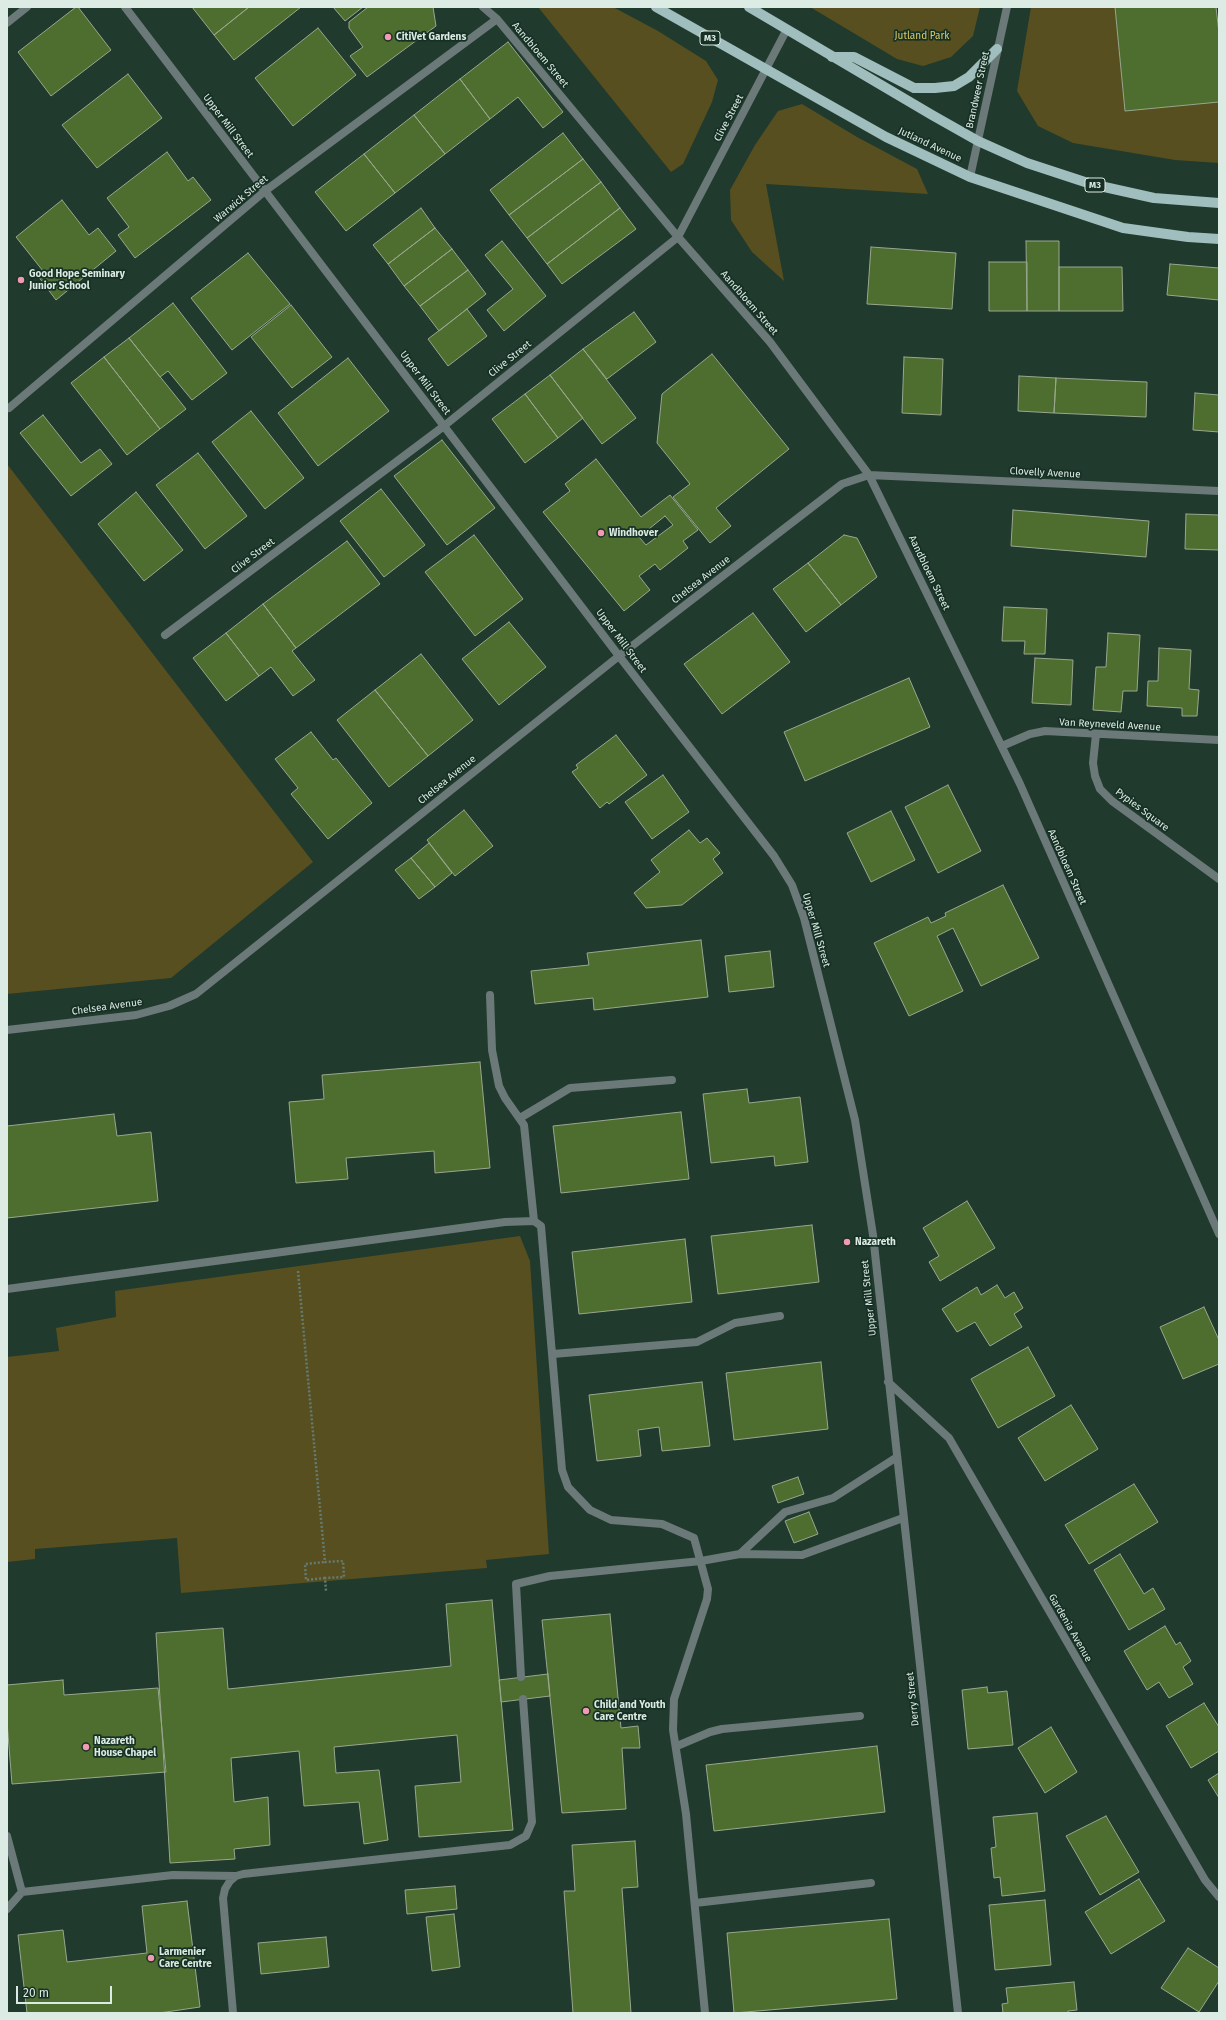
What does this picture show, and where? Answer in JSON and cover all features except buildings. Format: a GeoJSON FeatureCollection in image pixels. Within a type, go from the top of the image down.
{"type":"FeatureCollection","features":[{"type":"Feature","properties":{"kind":"main road","name":"Jutland Avenue"},"geometry":{"type":"LineString","coordinates":[[656,7],[886,138],[970,177],[1123,228],[1188,237],[1219,238]]}},
{"type":"Feature","properties":{"kind":"main road","name":"M3"},"geometry":{"type":"LineString","coordinates":[[749,7],[832,57],[978,141],[1027,163],[1091,184],[1154,198],[1219,203]]}},
{"type":"Feature","properties":{"kind":"main road"},"geometry":{"type":"LineString","coordinates":[[832,57],[854,57],[914,88],[935,88],[954,86],[969,77],[997,49]]}},
{"type":"Feature","properties":{"kind":"street"},"geometry":{"type":"LineString","coordinates":[[7,23],[27,7]]}},
{"type":"Feature","properties":{"kind":"street","name":"Upper Mill Street"},"geometry":{"type":"LineString","coordinates":[[125,7],[619,656],[774,856],[792,885],[804,918],[855,1120],[874,1242],[888,1382]]}},
{"type":"Feature","properties":{"kind":"street","name":"Aandbloem Street"},"geometry":{"type":"LineString","coordinates":[[483,7],[497,19],[678,237],[770,342],[869,475],[1002,746],[1219,1234]]}},
{"type":"Feature","properties":{"kind":"street","name":"Brandweer Street"},"geometry":{"type":"LineString","coordinates":[[970,177],[1007,7]]}},
{"type":"Feature","properties":{"kind":"street","name":"Warwick Street"},"geometry":{"type":"LineString","coordinates":[[9,408],[265,191],[497,19]]}},
{"type":"Feature","properties":{"kind":"street","name":"Clive Street"},"geometry":{"type":"LineString","coordinates":[[165,635],[444,426],[678,237],[765,70],[788,30]]}},
{"type":"Feature","properties":{"kind":"street","name":"Clovelly Avenue"},"geometry":{"type":"LineString","coordinates":[[869,475],[1219,491]]}},
{"type":"Feature","properties":{"kind":"street","name":"Chelsea Avenue"},"geometry":{"type":"LineString","coordinates":[[7,1030],[136,1016],[168,1006],[196,994],[619,656],[842,484],[869,475]]}},
{"type":"Feature","properties":{"kind":"street","name":"Van Reyneveld Avenue"},"geometry":{"type":"LineString","coordinates":[[1002,746],[1037,732],[1219,740]]}},
{"type":"Feature","properties":{"kind":"street","name":"Pypies Square"},"geometry":{"type":"LineString","coordinates":[[1096,734],[1093,763],[1095,776],[1100,789],[1112,801],[1219,879]]}},
{"type":"Feature","properties":{"kind":"street"},"geometry":{"type":"LineString","coordinates":[[490,995],[492,1050],[499,1086],[505,1098],[524,1125],[534,1221]]}},
{"type":"Feature","properties":{"kind":"street"},"geometry":{"type":"LineString","coordinates":[[520,1118],[570,1088],[672,1080]]}},
{"type":"Feature","properties":{"kind":"street"},"geometry":{"type":"LineString","coordinates":[[7,1289],[505,1222],[534,1221],[541,1226],[543,1231],[562,1470],[568,1487],[590,1510],[611,1520],[662,1524],[694,1538],[708,1588],[707,1599],[674,1699],[673,1730],[677,1746],[686,1814],[705,2013]]}},
{"type":"Feature","properties":{"kind":"street"},"geometry":{"type":"LineString","coordinates":[[553,1354],[697,1342],[735,1323],[780,1316]]}},
{"type":"Feature","properties":{"kind":"street","name":"Derry Street"},"geometry":{"type":"LineString","coordinates":[[888,1382],[958,2013]]}},
{"type":"Feature","properties":{"kind":"street","name":"Gardenia Avenue"},"geometry":{"type":"LineString","coordinates":[[888,1382],[949,1438],[1205,1880],[1219,1897]]}},
{"type":"Feature","properties":{"kind":"street"},"geometry":{"type":"LineString","coordinates":[[740,1554],[785,1512],[833,1498],[897,1457]]}},
{"type":"Feature","properties":{"kind":"street"},"geometry":{"type":"LineString","coordinates":[[521,1677],[516,1584],[550,1576],[701,1561],[740,1554],[802,1555],[903,1518]]}},
{"type":"Feature","properties":{"kind":"street"},"geometry":{"type":"LineString","coordinates":[[7,1908],[22,1892],[173,1875],[236,1876],[243,1874],[510,1845],[520,1840],[530,1830],[532,1822],[523,1699]]}},
{"type":"Feature","properties":{"kind":"street"},"geometry":{"type":"LineString","coordinates":[[677,1746],[710,1732],[722,1729],[860,1716]]}},
{"type":"Feature","properties":{"kind":"street"},"geometry":{"type":"LineString","coordinates":[[7,1836],[22,1892]]}},
{"type":"Feature","properties":{"kind":"street"},"geometry":{"type":"LineString","coordinates":[[233,2013],[223,1898],[225,1889],[230,1881],[236,1876]]}},
{"type":"Feature","properties":{"kind":"street"},"geometry":{"type":"LineString","coordinates":[[695,1904],[871,1883]]}},
{"type":"Feature","properties":{"kind":"path"},"geometry":{"type":"LineString","coordinates":[[296,1250],[325,1562]]}},
{"type":"Feature","properties":{"kind":"path"},"geometry":{"type":"LineString","coordinates":[[343,1561],[344,1577],[306,1580],[305,1564],[325,1562],[343,1561]]}},
{"type":"Feature","properties":{"kind":"path"},"geometry":{"type":"LineString","coordinates":[[325,1578],[326,1592]]}},
{"type":"Feature","properties":{"kind":"green space"},"geometry":{"type":"Polygon","coordinates":[[[538,7],[613,7],[658,31],[706,61],[718,80],[712,102],[683,164],[671,172],[538,7]]]}},
{"type":"Feature","properties":{"kind":"green space","name":"Jutland Park"},"geometry":{"type":"Polygon","coordinates":[[[810,7],[980,7],[973,36],[951,57],[923,66],[897,59],[810,7]]]}},
{"type":"Feature","properties":{"kind":"green space"},"geometry":{"type":"Polygon","coordinates":[[[1031,7],[1115,7],[1125,111],[1219,102],[1219,163],[1175,160],[1073,143],[1038,126],[1017,91],[1031,7]]]}},
{"type":"Feature","properties":{"kind":"green space"},"geometry":{"type":"Polygon","coordinates":[[[802,104],[857,137],[917,169],[928,194],[766,184],[784,281],[752,252],[731,220],[730,190],[755,145],[778,111],[802,104]]]}},
{"type":"Feature","properties":{"kind":"green space"},"geometry":{"type":"Polygon","coordinates":[[[7,464],[313,862],[171,978],[7,994],[7,464]]]}},
{"type":"Feature","properties":{"kind":"green space"},"geometry":{"type":"Polygon","coordinates":[[[520,1236],[530,1261],[549,1554],[486,1560],[487,1568],[181,1593],[177,1538],[35,1549],[35,1559],[7,1562],[7,1357],[59,1351],[56,1328],[116,1317],[115,1291],[520,1236]]]}},
{"type":"Feature","properties":{"kind":"place","name":"CitiVet Gardens"},"geometry":{"type":"Point","coordinates":[388,37]}},
{"type":"Feature","properties":{"kind":"place","name":"Good Hope Seminary Junior School"},"geometry":{"type":"Point","coordinates":[21,280]}},
{"type":"Feature","properties":{"kind":"place","name":"Windhover"},"geometry":{"type":"Point","coordinates":[601,533]}},
{"type":"Feature","properties":{"kind":"place","name":"Nazareth"},"geometry":{"type":"Point","coordinates":[847,1242]}},
{"type":"Feature","properties":{"kind":"place","name":"Child and Youth Care Centre"},"geometry":{"type":"Point","coordinates":[586,1711]}},
{"type":"Feature","properties":{"kind":"place","name":"Nazareth House Chapel"},"geometry":{"type":"Point","coordinates":[86,1747]}},
{"type":"Feature","properties":{"kind":"place","name":"Larmenier Care Centre"},"geometry":{"type":"Point","coordinates":[151,1958]}}]}
